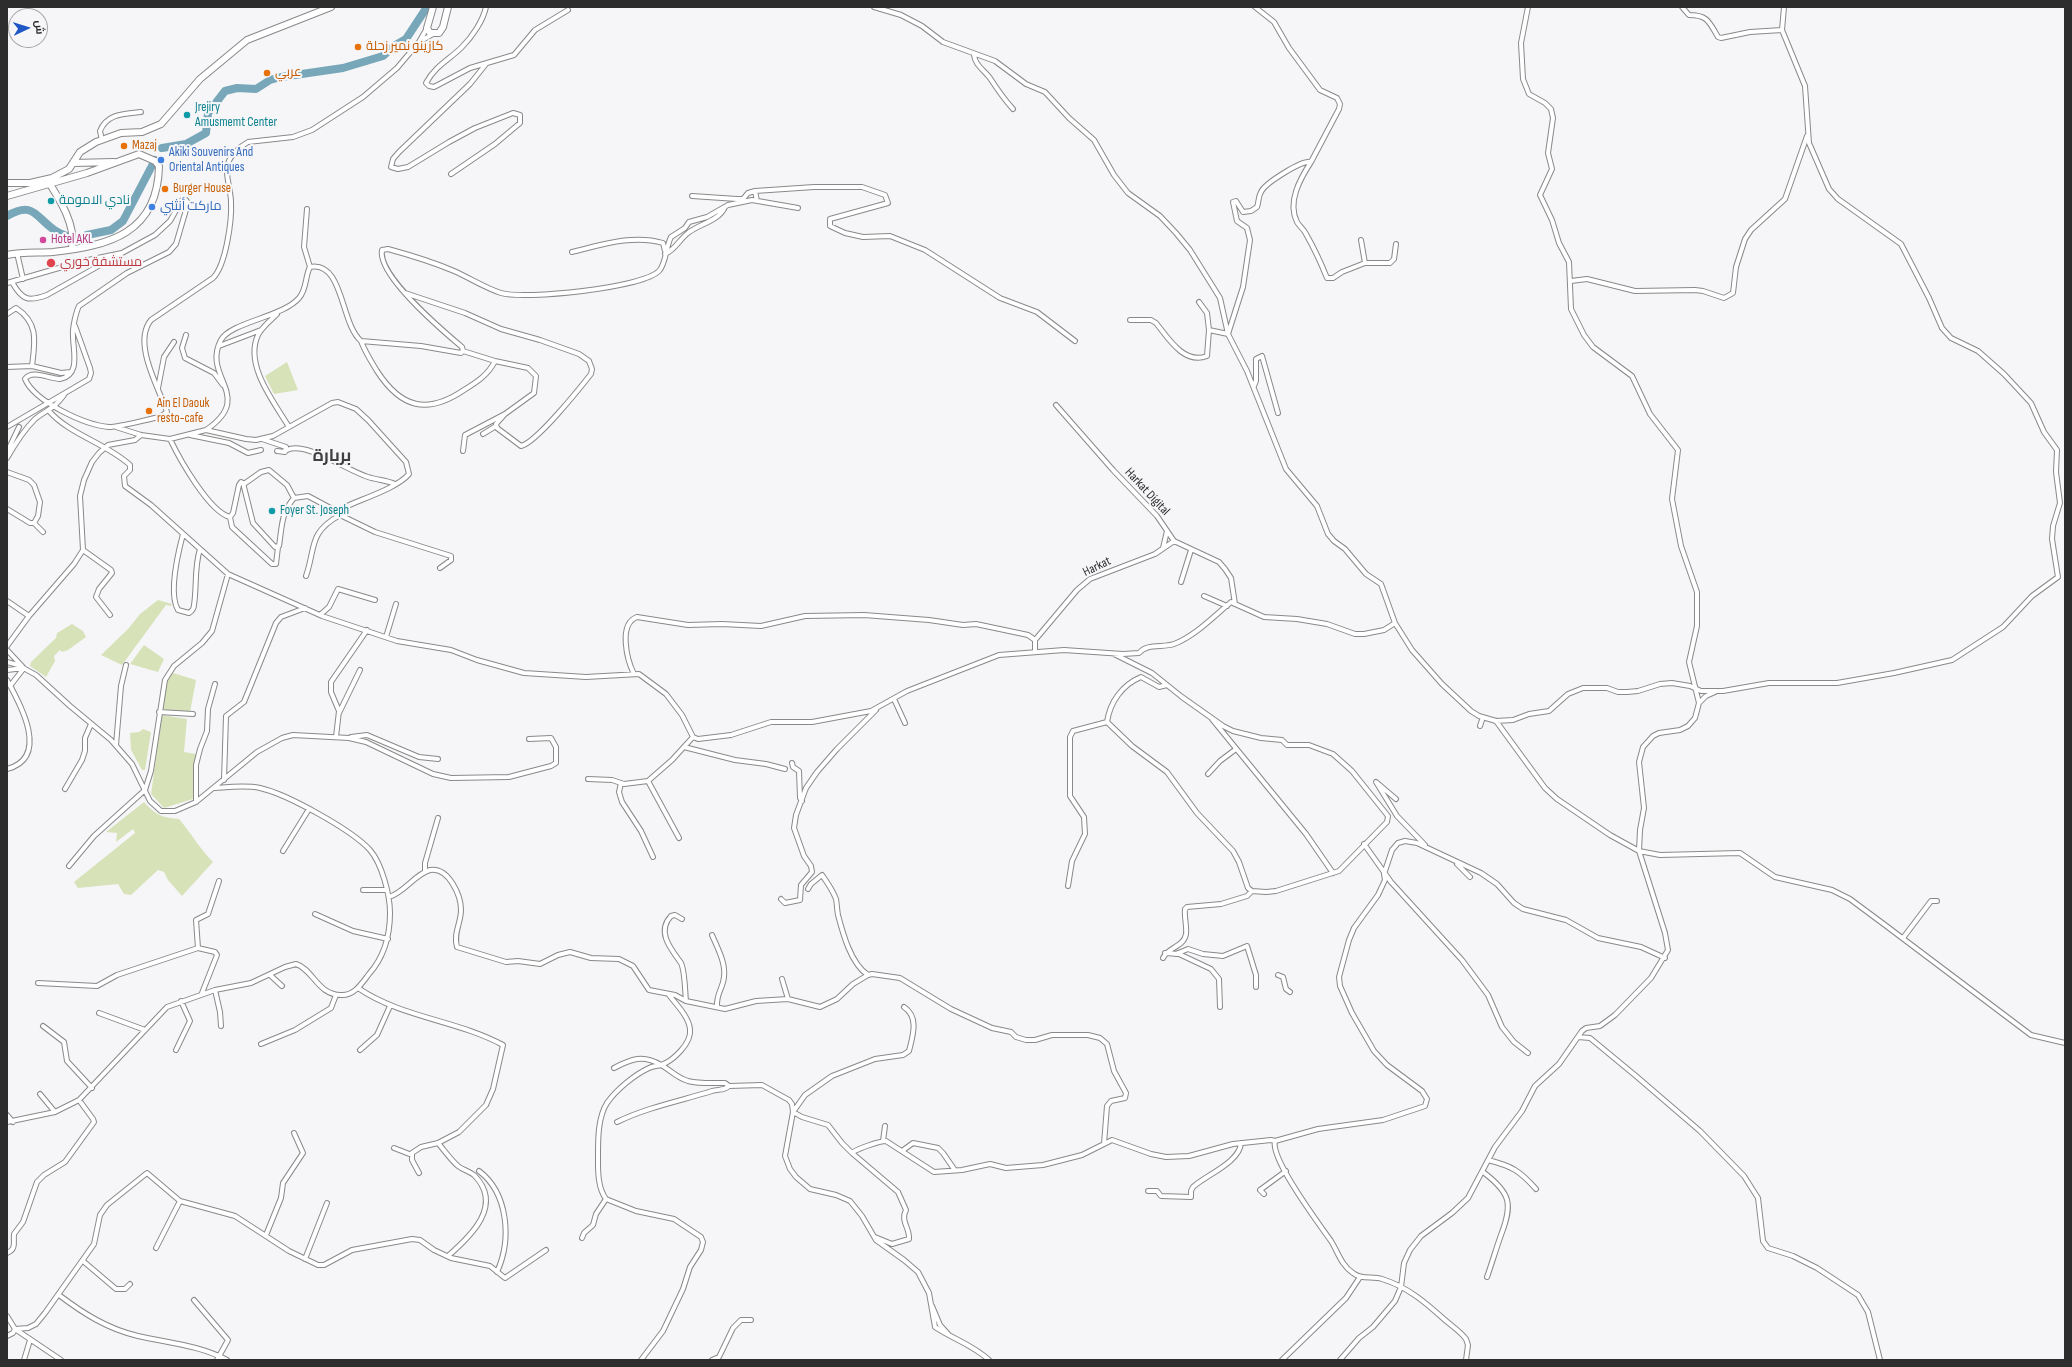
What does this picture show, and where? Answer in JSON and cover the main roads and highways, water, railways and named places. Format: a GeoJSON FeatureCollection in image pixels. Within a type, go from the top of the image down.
{"type":"FeatureCollection","features":[{"type":"Feature","properties":{"kind":"main road"},"geometry":{"type":"LineString","coordinates":[[7,183],[24,184],[48,182],[69,169],[80,152],[88,146],[121,133],[142,132],[161,124],[200,79],[247,40],[331,7]]}},
{"type":"Feature","properties":{"kind":"main road"},"geometry":{"type":"LineString","coordinates":[[433,7],[427,28],[429,32],[437,34],[441,31],[448,7]]}},
{"type":"Feature","properties":{"kind":"main road"},"geometry":{"type":"LineString","coordinates":[[7,196],[48,182],[118,162],[139,154],[155,161],[159,166],[159,179],[149,211],[132,229],[114,240],[54,252],[17,253],[7,255]]}},
{"type":"Feature","properties":{"kind":"main road"},"geometry":{"type":"LineString","coordinates":[[73,163],[104,161],[118,162]]}},
{"type":"Feature","properties":{"kind":"main road"},"geometry":{"type":"LineString","coordinates":[[48,182],[65,211],[74,240],[72,248]]}},
{"type":"Feature","properties":{"kind":"waterway"},"geometry":{"type":"LineString","coordinates":[[162,148],[186,144],[206,133],[208,113],[225,91],[237,88],[256,89],[270,80],[281,77],[343,68],[383,56],[394,46],[406,39],[427,7]]}},
{"type":"Feature","properties":{"kind":"waterway"},"geometry":{"type":"LineString","coordinates":[[87,235],[111,230],[123,221],[155,160]]}},
{"type":"Feature","properties":{"kind":"waterway"},"geometry":{"type":"LineString","coordinates":[[7,216],[16,212],[28,210],[33,212],[55,230],[70,238]]}},
{"type":"Feature","properties":{"kind":"place","name":"كازينو نمير زحلة"},"geometry":{"type":"Point","coordinates":[358,47]}},
{"type":"Feature","properties":{"kind":"place","name":"عربي"},"geometry":{"type":"Point","coordinates":[267,73]}},
{"type":"Feature","properties":{"kind":"place","name":"Jrejiry Amusmemt Center"},"geometry":{"type":"Point","coordinates":[187,115]}},
{"type":"Feature","properties":{"kind":"place","name":"Mazaj"},"geometry":{"type":"Point","coordinates":[124,146]}},
{"type":"Feature","properties":{"kind":"place","name":"Akiki Souvenirs And Oriental Antiques"},"geometry":{"type":"Point","coordinates":[161,160]}},
{"type":"Feature","properties":{"kind":"place","name":"Burger House"},"geometry":{"type":"Point","coordinates":[165,189]}},
{"type":"Feature","properties":{"kind":"place","name":"نادي الامومة"},"geometry":{"type":"Point","coordinates":[51,201]}},
{"type":"Feature","properties":{"kind":"place","name":"ماركت أنثني"},"geometry":{"type":"Point","coordinates":[152,207]}},
{"type":"Feature","properties":{"kind":"place","name":"Hotel AKL"},"geometry":{"type":"Point","coordinates":[43,240]}},
{"type":"Feature","properties":{"kind":"place","name":"مستشفة خوري"},"geometry":{"type":"Point","coordinates":[51,263]}},
{"type":"Feature","properties":{"kind":"place","name":"Ain El Daouk resto-cafe"},"geometry":{"type":"Point","coordinates":[149,411]}},
{"type":"Feature","properties":{"kind":"place","name":"Foyer St. Joseph"},"geometry":{"type":"Point","coordinates":[272,511]}},
{"type":"Feature","properties":{"kind":"district","name":"بربارة"},"geometry":{"type":"Point","coordinates":[332,457]}}]}
